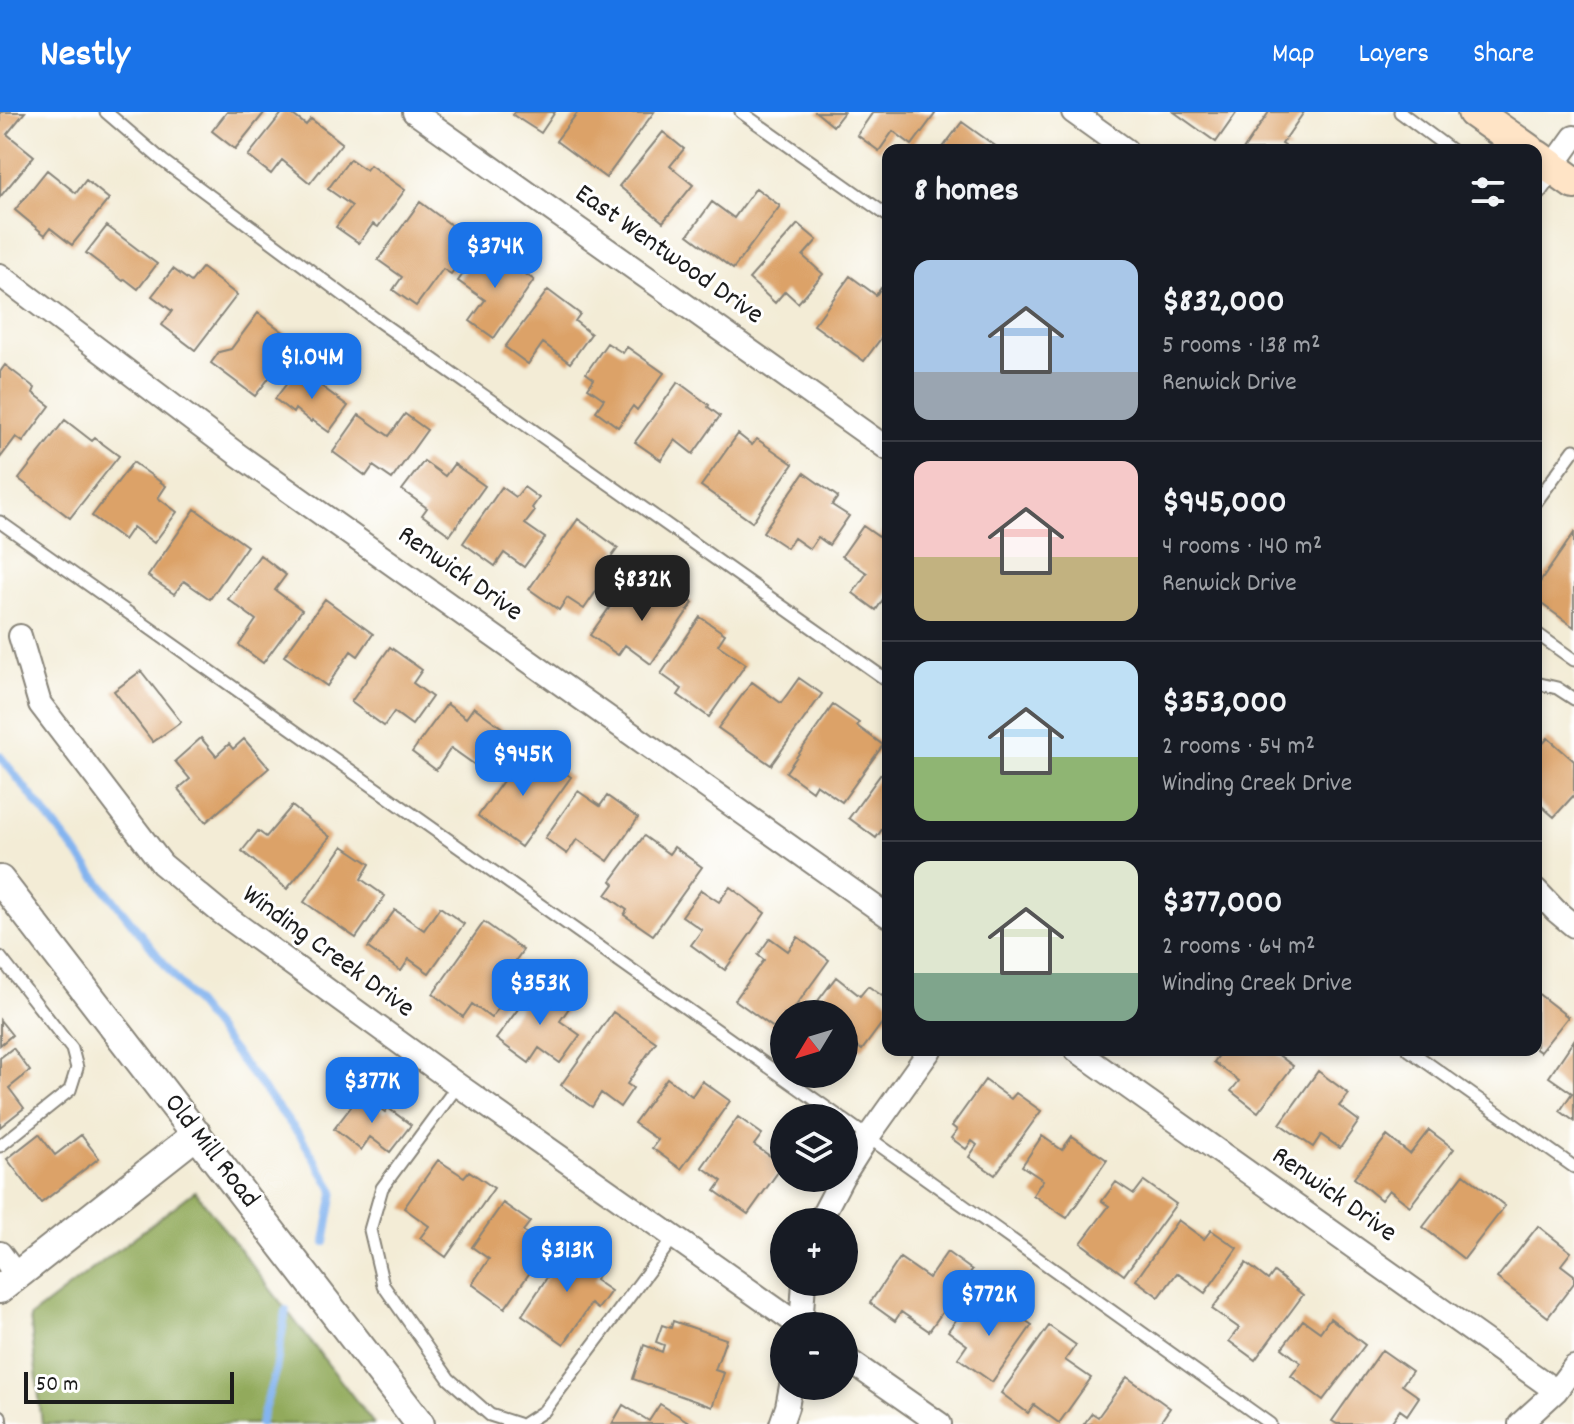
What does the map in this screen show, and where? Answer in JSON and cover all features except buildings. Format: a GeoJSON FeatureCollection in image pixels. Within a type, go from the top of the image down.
{"type":"FeatureCollection","features":[{"type":"Feature","properties":{"kind":"main road"},"geometry":{"type":"LineString","coordinates":[[1474,112],[1514,144]]}},
{"type":"Feature","properties":{"kind":"street","name":"East Wentwood Drive"},"geometry":{"type":"LineString","coordinates":[[414,112],[882,445]]}},
{"type":"Feature","properties":{"kind":"street"},"geometry":{"type":"LineString","coordinates":[[1073,112],[1118,144]]}},
{"type":"Feature","properties":{"kind":"street"},"geometry":{"type":"LineString","coordinates":[[1545,169],[1574,137]]}},
{"type":"Feature","properties":{"kind":"street","name":"Renwick Drive"},"geometry":{"type":"LineString","coordinates":[[0,275],[250,463],[882,912]]}},
{"type":"Feature","properties":{"kind":"street","name":"Winding Creek Drive"},"geometry":{"type":"LineString","coordinates":[[20,636],[40,704],[162,864],[220,912],[458,1085],[780,1312]]}},
{"type":"Feature","properties":{"kind":"street","name":"Old Mill Road"},"geometry":{"type":"LineString","coordinates":[[0,880],[420,1424]]}},
{"type":"Feature","properties":{"kind":"street"},"geometry":{"type":"LineString","coordinates":[[1542,896],[1574,926]]}},
{"type":"Feature","properties":{"kind":"street"},"geometry":{"type":"LineString","coordinates":[[858,1153],[926,1056]]}},
{"type":"Feature","properties":{"kind":"street","name":"Renwick Drive"},"geometry":{"type":"LineString","coordinates":[[1084,1056],[1556,1391]]}},
{"type":"Feature","properties":{"kind":"street"},"geometry":{"type":"LineString","coordinates":[[0,1253],[9,1283],[197,1134]]}},
{"type":"Feature","properties":{"kind":"street"},"geometry":{"type":"LineString","coordinates":[[858,1367],[940,1424]]}},
{"type":"Feature","properties":{"kind":"street"},"geometry":{"type":"LineString","coordinates":[[1520,1424],[1556,1391],[1574,1367]]}},
{"type":"Feature","properties":{"kind":"street"},"geometry":{"type":"LineString","coordinates":[[781,1424],[788,1400]]}},
{"type":"Feature","properties":{"kind":"lane"},"geometry":{"type":"LineString","coordinates":[[106,112],[163,161],[377,320],[882,677]]}},
{"type":"Feature","properties":{"kind":"lane"},"geometry":{"type":"LineString","coordinates":[[741,112],[882,212]]}},
{"type":"Feature","properties":{"kind":"lane"},"geometry":{"type":"LineString","coordinates":[[1400,112],[1443,144]]}},
{"type":"Feature","properties":{"kind":"lane"},"geometry":{"type":"LineString","coordinates":[[1542,494],[1574,450]]}},
{"type":"Feature","properties":{"kind":"lane"},"geometry":{"type":"LineString","coordinates":[[0,522],[822,1104]]}},
{"type":"Feature","properties":{"kind":"lane"},"geometry":{"type":"LineString","coordinates":[[1542,637],[1574,660]]}},
{"type":"Feature","properties":{"kind":"lane"},"geometry":{"type":"LineString","coordinates":[[1542,684],[1557,688],[1574,699]]}},
{"type":"Feature","properties":{"kind":"lane"},"geometry":{"type":"LineString","coordinates":[[0,957],[72,1049],[77,1068],[70,1090],[0,1146]]}},
{"type":"Feature","properties":{"kind":"lane"},"geometry":{"type":"LineString","coordinates":[[1417,1056],[1574,1167]]}},
{"type":"Feature","properties":{"kind":"lane"},"geometry":{"type":"LineString","coordinates":[[458,1085],[382,1188],[370,1230],[383,1285],[449,1379],[490,1415],[518,1424]]}},
{"type":"Feature","properties":{"kind":"lane"},"geometry":{"type":"LineString","coordinates":[[858,1130],[1270,1424]]}},
{"type":"Feature","properties":{"kind":"lane"},"geometry":{"type":"LineString","coordinates":[[524,1424],[544,1411],[674,1237]]}},
{"type":"Feature","properties":{"kind":"lane"},"geometry":{"type":"LineString","coordinates":[[0,1416],[1,1424]]}},
{"type":"Feature","properties":{"kind":"green space"},"geometry":{"type":"Polygon","coordinates":[[[195,1191],[374,1424],[42,1424],[30,1317],[195,1191]]]}},
{"type":"Feature","properties":{"kind":"waterway"},"geometry":{"type":"LineString","coordinates":[[0,756],[301,1137],[334,1191],[325,1242]]}},
{"type":"Feature","properties":{"kind":"waterway"},"geometry":{"type":"LineString","coordinates":[[260,1424],[276,1369],[286,1310]]}}]}
